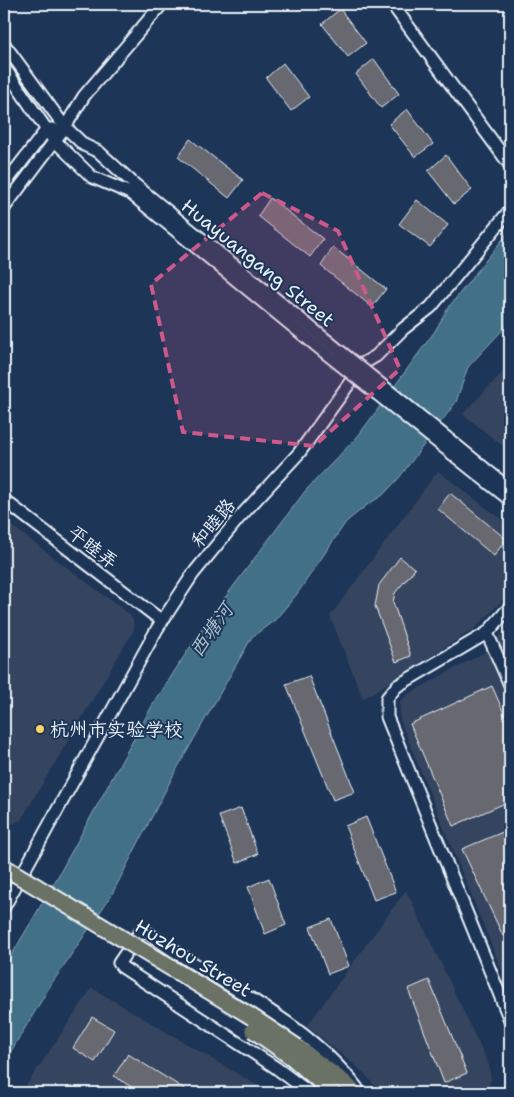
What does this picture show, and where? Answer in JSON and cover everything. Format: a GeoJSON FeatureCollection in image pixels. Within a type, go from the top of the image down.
{"type":"FeatureCollection","features":[{"type":"Feature","properties":{"kind":"main road","name":"Huzhou Street"},"geometry":{"type":"LineString","coordinates":[[4,867],[252,1017],[296,1053],[334,1093]]}},
{"type":"Feature","properties":{"kind":"main road","name":"Huzhou Street"},"geometry":{"type":"LineString","coordinates":[[4,878],[344,1082],[355,1093]]}},
{"type":"Feature","properties":{"kind":"street"},"geometry":{"type":"LineString","coordinates":[[4,208],[65,128],[84,96],[162,4]]}},
{"type":"Feature","properties":{"kind":"street"},"geometry":{"type":"LineString","coordinates":[[392,4],[510,165]]}},
{"type":"Feature","properties":{"kind":"street","name":"Huayuangang Street"},"geometry":{"type":"LineString","coordinates":[[4,44],[65,128],[84,144],[99,152],[132,189],[318,347],[510,500]]}},
{"type":"Feature","properties":{"kind":"street","name":"Huayuangang Street"},"geometry":{"type":"LineString","coordinates":[[4,67],[55,141],[92,176],[132,189],[510,488]]}},
{"type":"Feature","properties":{"kind":"street"},"geometry":{"type":"LineString","coordinates":[[4,186],[47,130],[65,128]]}},
{"type":"Feature","properties":{"kind":"street","name":"和睦路"},"geometry":{"type":"LineString","coordinates":[[4,907],[162,621],[193,574],[238,519],[299,453],[364,363],[376,356],[403,329],[431,307],[510,210]]}},
{"type":"Feature","properties":{"kind":"street","name":"平睦弄"},"geometry":{"type":"LineString","coordinates":[[4,500],[162,621]]}},
{"type":"Feature","properties":{"kind":"street"},"geometry":{"type":"LineString","coordinates":[[510,607],[486,634],[397,686],[387,698],[387,717],[510,1020]]}},
{"type":"Feature","properties":{"kind":"street"},"geometry":{"type":"LineString","coordinates":[[486,634],[510,685]]}},
{"type":"Feature","properties":{"kind":"street"},"geometry":{"type":"LineString","coordinates":[[310,1093],[276,1068],[122,967],[119,963],[140,932],[148,933],[294,1027],[341,1066],[361,1093]]}},
{"type":"Feature","properties":{"kind":"highlighted area"},"geometry":{"type":"Polygon","coordinates":[[[262,193],[338,231],[400,369],[314,446],[183,432],[151,284],[262,193]]]}},
{"type":"Feature","properties":{"kind":"shaded area"},"geometry":{"type":"Polygon","coordinates":[[[510,364],[510,452],[463,414],[510,364]]]}},
{"type":"Feature","properties":{"kind":"shaded area"},"geometry":{"type":"Polygon","coordinates":[[[438,471],[510,526],[510,593],[474,629],[363,699],[330,616],[438,471]]]}},
{"type":"Feature","properties":{"kind":"shaded area","name":"杭州市实验学校"},"geometry":{"type":"Polygon","coordinates":[[[4,520],[129,614],[133,619],[134,630],[21,820],[6,827],[4,825],[4,520]]]}},
{"type":"Feature","properties":{"kind":"shaded area"},"geometry":{"type":"Polygon","coordinates":[[[510,625],[510,991],[400,720],[400,701],[410,693],[485,652],[510,625]]]}},
{"type":"Feature","properties":{"kind":"shaded area"},"geometry":{"type":"Polygon","coordinates":[[[406,890],[489,1065],[491,1080],[485,1093],[381,1093],[363,1072],[307,1026],[406,890]]]}},
{"type":"Feature","properties":{"kind":"shaded area"},"geometry":{"type":"Polygon","coordinates":[[[92,988],[270,1093],[21,1093],[92,988]]]}},
{"type":"Feature","properties":{"kind":"water","name":"西塘河"},"geometry":{"type":"Polygon","coordinates":[[[510,230],[510,322],[468,367],[456,402],[399,478],[383,495],[346,522],[297,594],[275,620],[252,637],[174,774],[111,896],[52,983],[4,1063],[4,968],[57,878],[152,706],[205,624],[306,490],[358,436],[435,331],[448,308],[510,230]]]}},
{"type":"Feature","properties":{"kind":"building"},"geometry":{"type":"Polygon","coordinates":[[[340,9],[366,43],[348,57],[322,24],[340,9]]]}},
{"type":"Feature","properties":{"kind":"building"},"geometry":{"type":"Polygon","coordinates":[[[374,59],[399,94],[381,108],[356,74],[374,59]]]}},
{"type":"Feature","properties":{"kind":"building"},"geometry":{"type":"Polygon","coordinates":[[[283,63],[309,97],[291,111],[266,78],[283,63]]]}},
{"type":"Feature","properties":{"kind":"building"},"geometry":{"type":"Polygon","coordinates":[[[407,109],[433,144],[415,157],[389,124],[407,109]]]}},
{"type":"Feature","properties":{"kind":"building"},"geometry":{"type":"Polygon","coordinates":[[[190,139],[243,180],[229,198],[178,157],[190,139]]]}},
{"type":"Feature","properties":{"kind":"building"},"geometry":{"type":"Polygon","coordinates":[[[446,155],[472,190],[454,204],[428,171],[446,155]]]}},
{"type":"Feature","properties":{"kind":"building"},"geometry":{"type":"Polygon","coordinates":[[[270,198],[323,239],[310,257],[258,216],[270,198]]]}},
{"type":"Feature","properties":{"kind":"building"},"geometry":{"type":"Polygon","coordinates":[[[417,200],[448,225],[430,247],[399,224],[417,200]]]}},
{"type":"Feature","properties":{"kind":"building"},"geometry":{"type":"Polygon","coordinates":[[[333,247],[386,289],[372,307],[321,266],[333,247]]]}},
{"type":"Feature","properties":{"kind":"building"},"geometry":{"type":"Polygon","coordinates":[[[450,493],[506,539],[494,556],[438,509],[450,493]]]}},
{"type":"Feature","properties":{"kind":"building"},"geometry":{"type":"Polygon","coordinates":[[[400,557],[415,569],[395,593],[393,602],[411,656],[396,662],[375,606],[379,585],[400,557]]]}},
{"type":"Feature","properties":{"kind":"building"},"geometry":{"type":"Polygon","coordinates":[[[309,676],[355,792],[333,800],[286,684],[309,676]]]}},
{"type":"Feature","properties":{"kind":"building"},"geometry":{"type":"Polygon","coordinates":[[[492,686],[510,727],[510,801],[453,826],[410,724],[492,686]]]}},
{"type":"Feature","properties":{"kind":"building"},"geometry":{"type":"Polygon","coordinates":[[[241,808],[258,854],[237,863],[219,816],[241,808]]]}},
{"type":"Feature","properties":{"kind":"building"},"geometry":{"type":"Polygon","coordinates":[[[366,817],[396,892],[374,900],[345,826],[366,817]]]}},
{"type":"Feature","properties":{"kind":"building"},"geometry":{"type":"Polygon","coordinates":[[[510,829],[510,933],[503,936],[462,849],[510,829]]]}},
{"type":"Feature","properties":{"kind":"building"},"geometry":{"type":"Polygon","coordinates":[[[269,878],[286,925],[265,934],[248,887],[269,878]]]}},
{"type":"Feature","properties":{"kind":"building"},"geometry":{"type":"Polygon","coordinates":[[[331,919],[349,966],[328,974],[310,927],[331,919]]]}},
{"type":"Feature","properties":{"kind":"building"},"geometry":{"type":"Polygon","coordinates":[[[429,980],[467,1073],[444,1083],[408,989],[429,980]]]}},
{"type":"Feature","properties":{"kind":"building"},"geometry":{"type":"Polygon","coordinates":[[[92,1017],[114,1030],[95,1062],[73,1048],[92,1017]]]}},
{"type":"Feature","properties":{"kind":"building"},"geometry":{"type":"Polygon","coordinates":[[[128,1054],[191,1093],[141,1093],[114,1076],[128,1054]]]}},
{"type":"Feature","properties":{"kind":"place","name":"杭州市实验学校"},"geometry":{"type":"Point","coordinates":[40,729]}}]}
